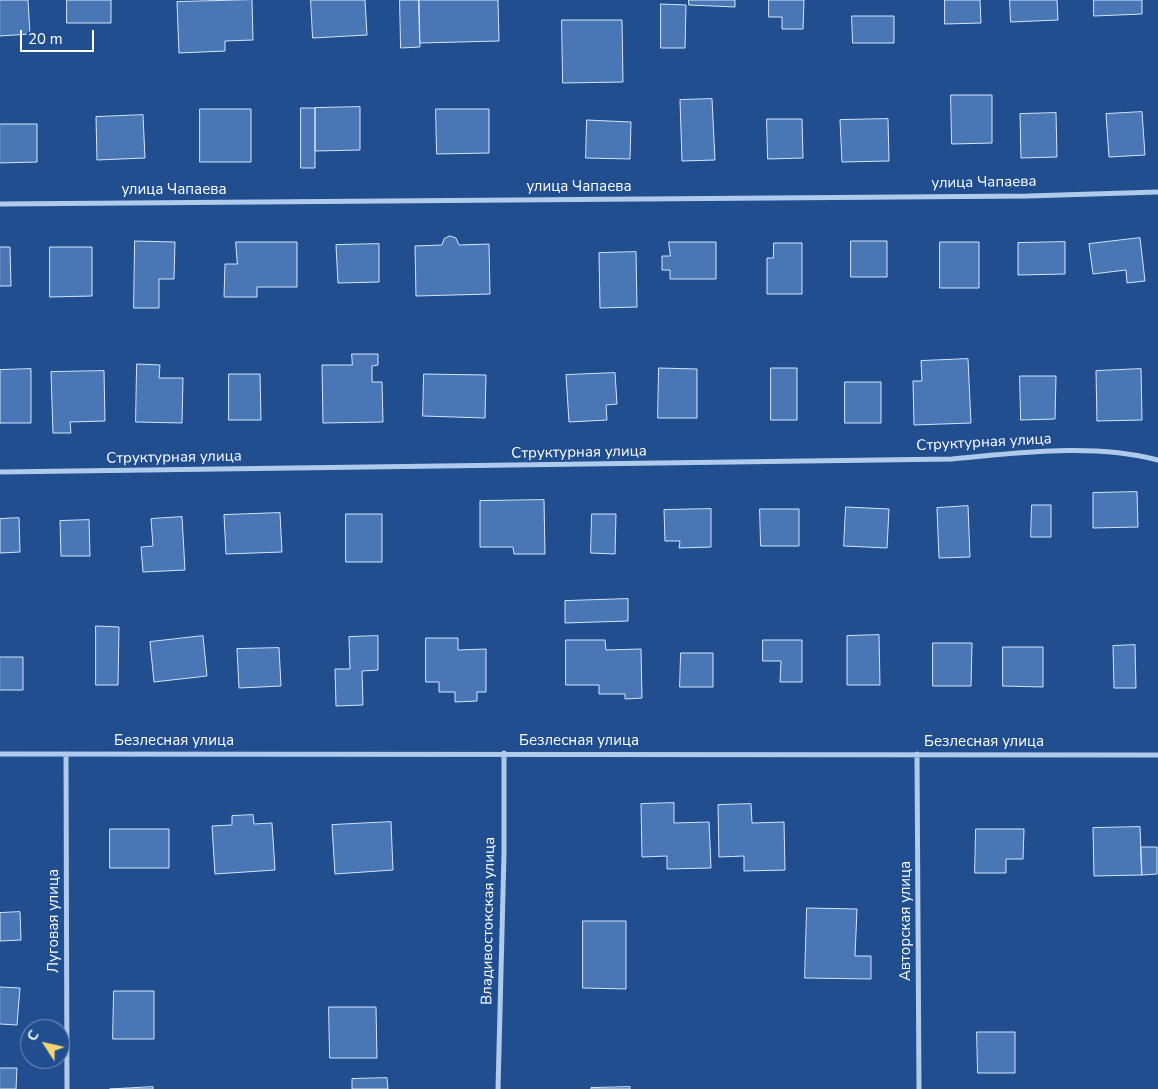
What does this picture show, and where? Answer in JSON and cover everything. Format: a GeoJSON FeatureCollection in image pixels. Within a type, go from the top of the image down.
{"type":"FeatureCollection","features":[{"type":"Feature","properties":{"kind":"street","name":"улица Чапаева"},"geometry":{"type":"LineString","coordinates":[[0,204],[1028,196],[1158,192]]}},
{"type":"Feature","properties":{"kind":"street","name":"Структурная улица"},"geometry":{"type":"LineString","coordinates":[[0,472],[952,459],[1048,451],[1122,454],[1158,460]]}},
{"type":"Feature","properties":{"kind":"street","name":"Владивостокская улица"},"geometry":{"type":"LineString","coordinates":[[498,1089],[504,854],[504,753]]}},
{"type":"Feature","properties":{"kind":"street","name":"Безлесная улица"},"geometry":{"type":"LineString","coordinates":[[0,754],[1158,755]]}},
{"type":"Feature","properties":{"kind":"street","name":"Луговая улица"},"geometry":{"type":"LineString","coordinates":[[66,754],[67,1089]]}},
{"type":"Feature","properties":{"kind":"street","name":"Авторская улица"},"geometry":{"type":"LineString","coordinates":[[917,754],[919,1089]]}},
{"type":"Feature","properties":{"kind":"building"},"geometry":{"type":"Polygon","coordinates":[[[0,0],[28,0],[30,34],[0,36],[0,0]]]}},
{"type":"Feature","properties":{"kind":"building"},"geometry":{"type":"Polygon","coordinates":[[[67,0],[111,0],[111,23],[67,23],[67,0]]]}},
{"type":"Feature","properties":{"kind":"building"},"geometry":{"type":"Polygon","coordinates":[[[252,0],[253,40],[225,41],[225,51],[179,53],[177,2],[252,0]]]}},
{"type":"Feature","properties":{"kind":"building"},"geometry":{"type":"Polygon","coordinates":[[[311,0],[365,0],[367,35],[313,38],[311,0]]]}},
{"type":"Feature","properties":{"kind":"building"},"geometry":{"type":"Polygon","coordinates":[[[400,0],[419,0],[420,47],[401,48],[400,0]]]}},
{"type":"Feature","properties":{"kind":"building"},"geometry":{"type":"Polygon","coordinates":[[[419,0],[498,0],[499,41],[420,43],[419,0]]]}},
{"type":"Feature","properties":{"kind":"building"},"geometry":{"type":"Polygon","coordinates":[[[689,0],[735,0],[735,7],[689,5],[689,0]]]}},
{"type":"Feature","properties":{"kind":"building"},"geometry":{"type":"Polygon","coordinates":[[[769,0],[804,0],[803,29],[782,29],[782,17],[769,17],[769,0]]]}},
{"type":"Feature","properties":{"kind":"building"},"geometry":{"type":"Polygon","coordinates":[[[945,0],[980,0],[981,23],[945,24],[945,0]]]}},
{"type":"Feature","properties":{"kind":"building"},"geometry":{"type":"Polygon","coordinates":[[[1010,0],[1057,0],[1058,20],[1011,22],[1010,0]]]}},
{"type":"Feature","properties":{"kind":"building"},"geometry":{"type":"Polygon","coordinates":[[[1094,0],[1142,0],[1142,14],[1094,16],[1094,0]]]}},
{"type":"Feature","properties":{"kind":"building"},"geometry":{"type":"Polygon","coordinates":[[[661,4],[686,5],[685,48],[661,48],[661,4]]]}},
{"type":"Feature","properties":{"kind":"building"},"geometry":{"type":"Polygon","coordinates":[[[852,16],[894,16],[894,43],[853,43],[852,16]]]}},
{"type":"Feature","properties":{"kind":"building"},"geometry":{"type":"Polygon","coordinates":[[[562,20],[622,20],[623,82],[563,83],[562,20]]]}},
{"type":"Feature","properties":{"kind":"building"},"geometry":{"type":"Polygon","coordinates":[[[951,95],[992,95],[992,143],[952,144],[951,95]]]}},
{"type":"Feature","properties":{"kind":"building"},"geometry":{"type":"Polygon","coordinates":[[[712,99],[715,160],[682,161],[680,100],[712,99]]]}},
{"type":"Feature","properties":{"kind":"building"},"geometry":{"type":"Polygon","coordinates":[[[360,107],[360,150],[315,151],[315,108],[360,107]]]}},
{"type":"Feature","properties":{"kind":"building"},"geometry":{"type":"Polygon","coordinates":[[[301,108],[315,108],[315,168],[301,168],[301,108]]]}},
{"type":"Feature","properties":{"kind":"building"},"geometry":{"type":"Polygon","coordinates":[[[200,109],[251,109],[251,162],[200,162],[200,109]]]}},
{"type":"Feature","properties":{"kind":"building"},"geometry":{"type":"Polygon","coordinates":[[[436,109],[489,109],[489,153],[437,154],[436,109]]]}},
{"type":"Feature","properties":{"kind":"building"},"geometry":{"type":"Polygon","coordinates":[[[1142,112],[1145,155],[1109,157],[1106,114],[1142,112]]]}},
{"type":"Feature","properties":{"kind":"building"},"geometry":{"type":"Polygon","coordinates":[[[1056,113],[1057,157],[1021,158],[1020,114],[1056,113]]]}},
{"type":"Feature","properties":{"kind":"building"},"geometry":{"type":"Polygon","coordinates":[[[143,115],[145,158],[97,160],[96,117],[143,115]]]}},
{"type":"Feature","properties":{"kind":"building"},"geometry":{"type":"Polygon","coordinates":[[[767,119],[802,119],[803,158],[768,159],[767,119]]]}},
{"type":"Feature","properties":{"kind":"building"},"geometry":{"type":"Polygon","coordinates":[[[888,119],[889,161],[842,162],[840,120],[888,119]]]}},
{"type":"Feature","properties":{"kind":"building"},"geometry":{"type":"Polygon","coordinates":[[[587,120],[631,122],[630,159],[586,158],[587,120]]]}},
{"type":"Feature","properties":{"kind":"building"},"geometry":{"type":"Polygon","coordinates":[[[0,124],[37,124],[37,162],[0,163],[0,124]]]}},
{"type":"Feature","properties":{"kind":"building"},"geometry":{"type":"Polygon","coordinates":[[[450,236],[456,238],[459,245],[489,244],[490,294],[416,296],[415,246],[442,245],[444,239],[450,236]]]}},
{"type":"Feature","properties":{"kind":"building"},"geometry":{"type":"Polygon","coordinates":[[[1140,238],[1145,281],[1127,283],[1126,270],[1093,274],[1089,244],[1140,238]]]}},
{"type":"Feature","properties":{"kind":"building"},"geometry":{"type":"Polygon","coordinates":[[[135,241],[175,242],[174,279],[159,279],[159,308],[134,308],[135,241]]]}},
{"type":"Feature","properties":{"kind":"building"},"geometry":{"type":"Polygon","coordinates":[[[851,241],[887,241],[887,277],[851,277],[851,241]]]}},
{"type":"Feature","properties":{"kind":"building"},"geometry":{"type":"Polygon","coordinates":[[[236,242],[297,242],[297,287],[257,287],[257,297],[224,297],[225,264],[237,264],[236,242]]]}},
{"type":"Feature","properties":{"kind":"building"},"geometry":{"type":"Polygon","coordinates":[[[669,242],[716,242],[716,279],[670,279],[670,270],[662,270],[662,256],[670,256],[669,242]]]}},
{"type":"Feature","properties":{"kind":"building"},"geometry":{"type":"Polygon","coordinates":[[[940,242],[979,242],[979,288],[940,288],[940,242]]]}},
{"type":"Feature","properties":{"kind":"building"},"geometry":{"type":"Polygon","coordinates":[[[1065,242],[1065,274],[1018,275],[1018,243],[1065,242]]]}},
{"type":"Feature","properties":{"kind":"building"},"geometry":{"type":"Polygon","coordinates":[[[774,243],[802,243],[802,294],[767,294],[767,258],[773,258],[774,243]]]}},
{"type":"Feature","properties":{"kind":"building"},"geometry":{"type":"Polygon","coordinates":[[[379,244],[379,282],[338,283],[336,245],[379,244]]]}},
{"type":"Feature","properties":{"kind":"building"},"geometry":{"type":"Polygon","coordinates":[[[0,247],[10,247],[11,286],[0,286],[0,247]]]}},
{"type":"Feature","properties":{"kind":"building"},"geometry":{"type":"Polygon","coordinates":[[[50,247],[92,247],[92,296],[50,297],[50,247]]]}},
{"type":"Feature","properties":{"kind":"building"},"geometry":{"type":"Polygon","coordinates":[[[636,252],[637,307],[600,308],[599,253],[636,252]]]}},
{"type":"Feature","properties":{"kind":"building"},"geometry":{"type":"Polygon","coordinates":[[[352,354],[378,354],[378,365],[372,366],[372,382],[382,382],[383,422],[323,423],[322,365],[352,365],[352,354]]]}},
{"type":"Feature","properties":{"kind":"building"},"geometry":{"type":"Polygon","coordinates":[[[968,359],[971,423],[914,425],[913,381],[922,381],[921,361],[968,359]]]}},
{"type":"Feature","properties":{"kind":"building"},"geometry":{"type":"Polygon","coordinates":[[[137,364],[160,365],[159,378],[183,378],[182,423],[136,422],[137,364]]]}},
{"type":"Feature","properties":{"kind":"building"},"geometry":{"type":"Polygon","coordinates":[[[659,368],[697,369],[697,418],[658,418],[659,368]]]}},
{"type":"Feature","properties":{"kind":"building"},"geometry":{"type":"Polygon","coordinates":[[[771,368],[797,368],[797,420],[771,420],[771,368]]]}},
{"type":"Feature","properties":{"kind":"building"},"geometry":{"type":"Polygon","coordinates":[[[31,369],[31,423],[0,423],[0,370],[31,369]]]}},
{"type":"Feature","properties":{"kind":"building"},"geometry":{"type":"Polygon","coordinates":[[[1141,369],[1142,420],[1097,421],[1096,371],[1141,369]]]}},
{"type":"Feature","properties":{"kind":"building"},"geometry":{"type":"Polygon","coordinates":[[[104,371],[105,421],[70,422],[71,433],[53,433],[51,372],[104,371]]]}},
{"type":"Feature","properties":{"kind":"building"},"geometry":{"type":"Polygon","coordinates":[[[615,373],[617,404],[606,405],[607,420],[569,422],[566,375],[615,373]]]}},
{"type":"Feature","properties":{"kind":"building"},"geometry":{"type":"Polygon","coordinates":[[[229,374],[260,374],[261,420],[229,420],[229,374]]]}},
{"type":"Feature","properties":{"kind":"building"},"geometry":{"type":"Polygon","coordinates":[[[424,374],[486,375],[485,418],[423,416],[424,374]]]}},
{"type":"Feature","properties":{"kind":"building"},"geometry":{"type":"Polygon","coordinates":[[[1020,376],[1056,376],[1055,419],[1021,420],[1020,376]]]}},
{"type":"Feature","properties":{"kind":"building"},"geometry":{"type":"Polygon","coordinates":[[[845,382],[881,382],[881,423],[845,423],[845,382]]]}},
{"type":"Feature","properties":{"kind":"building"},"geometry":{"type":"Polygon","coordinates":[[[1137,492],[1138,527],[1093,528],[1093,493],[1137,492]]]}},
{"type":"Feature","properties":{"kind":"building"},"geometry":{"type":"Polygon","coordinates":[[[544,500],[545,554],[514,554],[513,547],[480,547],[480,501],[544,500]]]}},
{"type":"Feature","properties":{"kind":"building"},"geometry":{"type":"Polygon","coordinates":[[[1032,505],[1051,505],[1051,537],[1031,537],[1032,505]]]}},
{"type":"Feature","properties":{"kind":"building"},"geometry":{"type":"Polygon","coordinates":[[[968,506],[970,557],[939,558],[937,508],[968,506]]]}},
{"type":"Feature","properties":{"kind":"building"},"geometry":{"type":"Polygon","coordinates":[[[846,507],[889,509],[887,548],[844,546],[846,507]]]}},
{"type":"Feature","properties":{"kind":"building"},"geometry":{"type":"Polygon","coordinates":[[[711,509],[711,547],[679,548],[680,541],[665,541],[664,510],[711,509]]]}},
{"type":"Feature","properties":{"kind":"building"},"geometry":{"type":"Polygon","coordinates":[[[760,509],[799,509],[799,546],[761,546],[760,509]]]}},
{"type":"Feature","properties":{"kind":"building"},"geometry":{"type":"Polygon","coordinates":[[[280,513],[282,552],[226,554],[224,515],[280,513]]]}},
{"type":"Feature","properties":{"kind":"building"},"geometry":{"type":"Polygon","coordinates":[[[346,514],[382,514],[382,562],[346,562],[346,514]]]}},
{"type":"Feature","properties":{"kind":"building"},"geometry":{"type":"Polygon","coordinates":[[[592,514],[616,514],[615,554],[591,553],[592,514]]]}},
{"type":"Feature","properties":{"kind":"building"},"geometry":{"type":"Polygon","coordinates":[[[182,517],[185,570],[143,572],[141,547],[153,546],[151,519],[182,517]]]}},
{"type":"Feature","properties":{"kind":"building"},"geometry":{"type":"Polygon","coordinates":[[[19,518],[20,552],[0,553],[0,519],[19,518]]]}},
{"type":"Feature","properties":{"kind":"building"},"geometry":{"type":"Polygon","coordinates":[[[89,520],[90,556],[61,556],[60,521],[89,520]]]}},
{"type":"Feature","properties":{"kind":"building"},"geometry":{"type":"Polygon","coordinates":[[[628,599],[628,621],[565,623],[565,601],[628,599]]]}},
{"type":"Feature","properties":{"kind":"building"},"geometry":{"type":"Polygon","coordinates":[[[96,626],[119,627],[118,685],[96,685],[96,626]]]}},
{"type":"Feature","properties":{"kind":"building"},"geometry":{"type":"Polygon","coordinates":[[[879,635],[880,685],[847,685],[847,636],[879,635]]]}},
{"type":"Feature","properties":{"kind":"building"},"geometry":{"type":"Polygon","coordinates":[[[203,636],[207,676],[154,682],[150,642],[203,636]]]}},
{"type":"Feature","properties":{"kind":"building"},"geometry":{"type":"Polygon","coordinates":[[[378,636],[378,670],[362,671],[363,705],[336,706],[335,669],[350,669],[349,637],[378,636]]]}},
{"type":"Feature","properties":{"kind":"building"},"geometry":{"type":"Polygon","coordinates":[[[426,638],[458,638],[458,650],[486,649],[486,692],[477,692],[477,701],[455,702],[455,692],[439,692],[439,682],[426,682],[426,638]]]}},
{"type":"Feature","properties":{"kind":"building"},"geometry":{"type":"Polygon","coordinates":[[[566,640],[605,640],[606,650],[641,649],[642,698],[625,699],[625,694],[599,694],[599,685],[566,685],[566,640]]]}},
{"type":"Feature","properties":{"kind":"building"},"geometry":{"type":"Polygon","coordinates":[[[763,640],[802,640],[802,682],[780,682],[781,661],[763,661],[763,640]]]}},
{"type":"Feature","properties":{"kind":"building"},"geometry":{"type":"Polygon","coordinates":[[[933,643],[972,643],[971,686],[933,686],[933,643]]]}},
{"type":"Feature","properties":{"kind":"building"},"geometry":{"type":"Polygon","coordinates":[[[1135,645],[1136,688],[1114,688],[1113,646],[1135,645]]]}},
{"type":"Feature","properties":{"kind":"building"},"geometry":{"type":"Polygon","coordinates":[[[1003,647],[1043,647],[1043,687],[1003,686],[1003,647]]]}},
{"type":"Feature","properties":{"kind":"building"},"geometry":{"type":"Polygon","coordinates":[[[279,648],[281,686],[239,688],[237,649],[279,648]]]}},
{"type":"Feature","properties":{"kind":"building"},"geometry":{"type":"Polygon","coordinates":[[[681,653],[713,653],[713,687],[680,687],[681,653]]]}},
{"type":"Feature","properties":{"kind":"building"},"geometry":{"type":"Polygon","coordinates":[[[0,657],[23,657],[23,690],[0,690],[0,657]]]}},
{"type":"Feature","properties":{"kind":"building"},"geometry":{"type":"Polygon","coordinates":[[[674,803],[674,823],[709,822],[711,868],[667,869],[667,856],[642,857],[641,804],[674,803]]]}},
{"type":"Feature","properties":{"kind":"building"},"geometry":{"type":"Polygon","coordinates":[[[751,804],[752,823],[784,822],[785,870],[744,871],[744,856],[719,857],[718,805],[751,804]]]}},
{"type":"Feature","properties":{"kind":"building"},"geometry":{"type":"Polygon","coordinates":[[[253,815],[254,824],[272,823],[275,870],[215,874],[212,826],[232,825],[232,816],[253,815]]]}},
{"type":"Feature","properties":{"kind":"building"},"geometry":{"type":"Polygon","coordinates":[[[391,822],[393,870],[335,874],[332,825],[391,822]]]}},
{"type":"Feature","properties":{"kind":"building"},"geometry":{"type":"Polygon","coordinates":[[[1140,827],[1142,875],[1094,876],[1093,828],[1140,827]]]}},
{"type":"Feature","properties":{"kind":"building"},"geometry":{"type":"Polygon","coordinates":[[[110,829],[169,829],[169,868],[110,868],[110,829]]]}},
{"type":"Feature","properties":{"kind":"building"},"geometry":{"type":"Polygon","coordinates":[[[976,829],[1024,829],[1023,859],[1006,859],[1006,873],[975,873],[976,829]]]}},
{"type":"Feature","properties":{"kind":"building"},"geometry":{"type":"Polygon","coordinates":[[[1141,847],[1157,847],[1157,874],[1142,875],[1141,847]]]}},
{"type":"Feature","properties":{"kind":"building"},"geometry":{"type":"Polygon","coordinates":[[[807,908],[857,909],[855,956],[871,956],[871,979],[805,978],[807,908]]]}},
{"type":"Feature","properties":{"kind":"building"},"geometry":{"type":"Polygon","coordinates":[[[20,912],[21,940],[0,941],[0,913],[20,912]]]}},
{"type":"Feature","properties":{"kind":"building"},"geometry":{"type":"Polygon","coordinates":[[[583,921],[626,921],[626,989],[583,988],[583,921]]]}},
{"type":"Feature","properties":{"kind":"building"},"geometry":{"type":"Polygon","coordinates":[[[0,987],[20,988],[17,1025],[0,1024],[0,987]]]}},
{"type":"Feature","properties":{"kind":"building"},"geometry":{"type":"Polygon","coordinates":[[[114,991],[154,991],[154,1039],[113,1039],[114,991]]]}},
{"type":"Feature","properties":{"kind":"building"},"geometry":{"type":"Polygon","coordinates":[[[329,1007],[376,1007],[377,1058],[330,1058],[329,1007]]]}},
{"type":"Feature","properties":{"kind":"building"},"geometry":{"type":"Polygon","coordinates":[[[977,1032],[1015,1032],[1015,1073],[978,1073],[977,1032]]]}},
{"type":"Feature","properties":{"kind":"building"},"geometry":{"type":"Polygon","coordinates":[[[0,1068],[17,1068],[16,1089],[0,1089],[0,1068]]]}},
{"type":"Feature","properties":{"kind":"building"},"geometry":{"type":"Polygon","coordinates":[[[387,1078],[388,1089],[352,1089],[352,1079],[387,1078]]]}},
{"type":"Feature","properties":{"kind":"building"},"geometry":{"type":"Polygon","coordinates":[[[153,1087],[153,1089],[110,1089],[153,1087]]]}},
{"type":"Feature","properties":{"kind":"building"},"geometry":{"type":"Polygon","coordinates":[[[630,1087],[630,1089],[591,1089],[591,1088],[630,1087]]]}}]}
